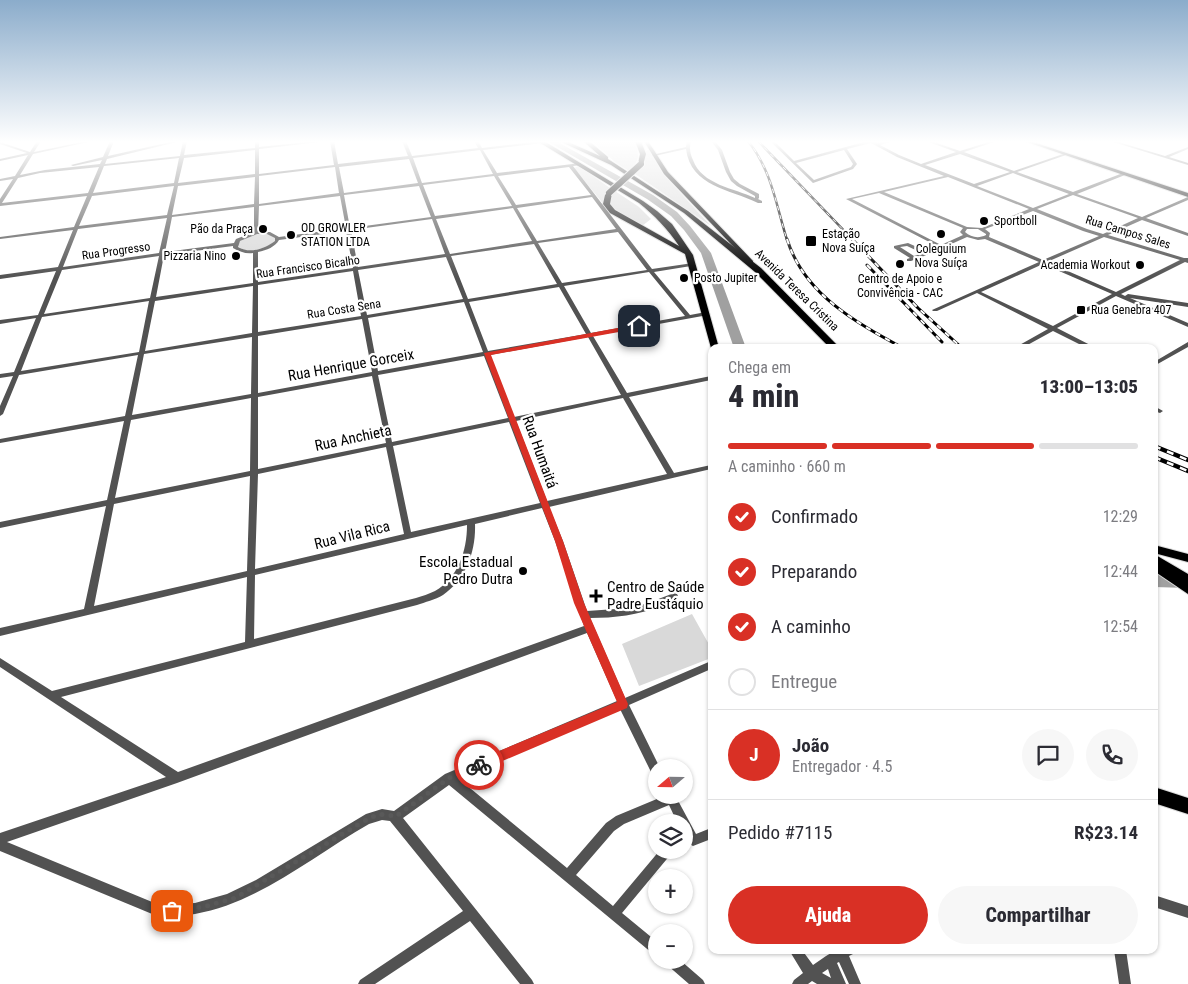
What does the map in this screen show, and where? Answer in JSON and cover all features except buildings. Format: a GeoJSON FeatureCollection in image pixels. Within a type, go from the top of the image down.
{"type":"FeatureCollection","features":[{"type":"Feature","properties":{"kind":"highway"},"geometry":{"type":"LineString","coordinates":[[616,187],[655,212],[669,226],[690,260],[714,344]]}},
{"type":"Feature","properties":{"kind":"highway"},"geometry":{"type":"LineString","coordinates":[[617,187],[606,199],[608,208],[669,242],[690,260]]}},
{"type":"Feature","properties":{"kind":"highway","name":"Avenida Teresa Cristina"},"geometry":{"type":"LineString","coordinates":[[648,187],[686,212],[758,270],[832,344]]}},
{"type":"Feature","properties":{"kind":"highway"},"geometry":{"type":"LineString","coordinates":[[644,228],[653,224],[655,212]]}},
{"type":"Feature","properties":{"kind":"highway"},"geometry":{"type":"LineString","coordinates":[[1158,564],[1188,590]]}},
{"type":"Feature","properties":{"kind":"highway"},"geometry":{"type":"LineString","coordinates":[[1158,796],[1185,804]]}},
{"type":"Feature","properties":{"kind":"main road"},"geometry":{"type":"LineString","coordinates":[[679,187],[758,270]]}},
{"type":"Feature","properties":{"kind":"main road"},"geometry":{"type":"LineString","coordinates":[[1162,187],[1188,196]]}},
{"type":"Feature","properties":{"kind":"main road"},"geometry":{"type":"LineString","coordinates":[[1176,187],[1188,191]]}},
{"type":"Feature","properties":{"kind":"main road"},"geometry":{"type":"LineString","coordinates":[[1158,550],[1188,558]]}},
{"type":"Feature","properties":{"kind":"main road"},"geometry":{"type":"LineString","coordinates":[[1158,564],[1188,580]]}},
{"type":"Feature","properties":{"kind":"street"},"geometry":{"type":"LineString","coordinates":[[0,204],[11,187]]}},
{"type":"Feature","properties":{"kind":"street"},"geometry":{"type":"LineString","coordinates":[[0,414],[92,187]]}},
{"type":"Feature","properties":{"kind":"street"},"geometry":{"type":"LineString","coordinates":[[0,204],[154,187]]}},
{"type":"Feature","properties":{"kind":"street"},"geometry":{"type":"LineString","coordinates":[[88,612],[160,255],[176,187]]}},
{"type":"Feature","properties":{"kind":"street"},"geometry":{"type":"LineString","coordinates":[[256,233],[258,187]]}},
{"type":"Feature","properties":{"kind":"street"},"geometry":{"type":"LineString","coordinates":[[339,187],[374,374],[408,536]]}},
{"type":"Feature","properties":{"kind":"street"},"geometry":{"type":"LineString","coordinates":[[0,238],[400,187]]}},
{"type":"Feature","properties":{"kind":"street","name":"Rua Humaitá"},"geometry":{"type":"LineString","coordinates":[[422,187],[559,541],[589,628],[623,704],[650,759]]}},
{"type":"Feature","properties":{"kind":"street"},"geometry":{"type":"LineString","coordinates":[[503,187],[672,476]]}},
{"type":"Feature","properties":{"kind":"street"},"geometry":{"type":"LineString","coordinates":[[586,187],[689,317]]}},
{"type":"Feature","properties":{"kind":"street"},"geometry":{"type":"LineString","coordinates":[[723,187],[758,201],[757,195],[742,187]]}},
{"type":"Feature","properties":{"kind":"street"},"geometry":{"type":"LineString","coordinates":[[902,187],[848,198],[942,247]]}},
{"type":"Feature","properties":{"kind":"street","name":"Rua Campos Sales"},"geometry":{"type":"LineString","coordinates":[[975,187],[1103,236],[1187,260]]}},
{"type":"Feature","properties":{"kind":"street"},"geometry":{"type":"LineString","coordinates":[[1057,187],[1188,235]]}},
{"type":"Feature","properties":{"kind":"street"},"geometry":{"type":"LineString","coordinates":[[982,230],[1090,187]]}},
{"type":"Feature","properties":{"kind":"street"},"geometry":{"type":"LineString","coordinates":[[880,192],[966,228],[982,230],[989,235],[987,238]]}},
{"type":"Feature","properties":{"kind":"street"},"geometry":{"type":"LineString","coordinates":[[278,239],[272,234],[256,233],[242,237],[235,244],[240,250],[256,251],[272,246],[278,239],[592,196]]}},
{"type":"Feature","properties":{"kind":"street"},"geometry":{"type":"LineString","coordinates":[[936,310],[1188,196]]}},
{"type":"Feature","properties":{"kind":"street"},"geometry":{"type":"LineString","coordinates":[[966,228],[962,230],[966,236]]}},
{"type":"Feature","properties":{"kind":"street","name":"Rua Francisco Bicalho"},"geometry":{"type":"LineString","coordinates":[[0,322],[619,230]]}},
{"type":"Feature","properties":{"kind":"street"},"geometry":{"type":"LineString","coordinates":[[927,253],[908,244],[896,248],[912,259],[927,253],[942,247],[966,236],[980,239],[987,238],[1188,325]]}},
{"type":"Feature","properties":{"kind":"street","name":"Rua Progresso"},"geometry":{"type":"LineString","coordinates":[[0,277],[235,244]]}},
{"type":"Feature","properties":{"kind":"street"},"geometry":{"type":"LineString","coordinates":[[249,643],[254,473],[256,251]]}},
{"type":"Feature","properties":{"kind":"street","name":"Rua Costa Sena"},"geometry":{"type":"LineString","coordinates":[[0,376],[651,271],[690,260]]}},
{"type":"Feature","properties":{"kind":"street"},"geometry":{"type":"LineString","coordinates":[[1024,344],[1116,294],[1187,260]]}},
{"type":"Feature","properties":{"kind":"street"},"geometry":{"type":"LineString","coordinates":[[978,292],[1085,344]]}},
{"type":"Feature","properties":{"kind":"street"},"geometry":{"type":"LineString","coordinates":[[1116,294],[1188,305]]}},
{"type":"Feature","properties":{"kind":"street","name":"Rua Henrique Gorceix"},"geometry":{"type":"LineString","coordinates":[[0,441],[706,314]]}},
{"type":"Feature","properties":{"kind":"street"},"geometry":{"type":"LineString","coordinates":[[1158,362],[1188,344]]}},
{"type":"Feature","properties":{"kind":"street","name":"Rua Anchieta"},"geometry":{"type":"LineString","coordinates":[[0,525],[708,379]]}},
{"type":"Feature","properties":{"kind":"street","name":"Rua Vila Rica"},"geometry":{"type":"LineString","coordinates":[[0,632],[708,467]]}},
{"type":"Feature","properties":{"kind":"street"},"geometry":{"type":"LineString","coordinates":[[52,695],[438,594],[452,582],[470,552],[472,538],[471,522]]}},
{"type":"Feature","properties":{"kind":"street"},"geometry":{"type":"LineString","coordinates":[[584,615],[622,614],[648,608],[674,596]]}},
{"type":"Feature","properties":{"kind":"street"},"geometry":{"type":"LineString","coordinates":[[0,839],[177,778],[589,628]]}},
{"type":"Feature","properties":{"kind":"street"},"geometry":{"type":"LineString","coordinates":[[0,662],[177,778]]}},
{"type":"Feature","properties":{"kind":"street"},"geometry":{"type":"LineString","coordinates":[[395,817],[449,778],[708,667]]}},
{"type":"Feature","properties":{"kind":"street"},"geometry":{"type":"LineString","coordinates":[[449,778],[648,942]]}},
{"type":"Feature","properties":{"kind":"street"},"geometry":{"type":"LineString","coordinates":[[568,876],[610,827],[620,820],[655,804]]}},
{"type":"Feature","properties":{"kind":"street"},"geometry":{"type":"LineString","coordinates":[[0,845],[157,910],[172,911],[203,907],[235,898],[376,815],[385,813],[395,817],[528,984]]}},
{"type":"Feature","properties":{"kind":"street"},"geometry":{"type":"LineString","coordinates":[[693,840],[708,835]]}},
{"type":"Feature","properties":{"kind":"street"},"geometry":{"type":"LineString","coordinates":[[614,914],[660,859]]}},
{"type":"Feature","properties":{"kind":"street"},"geometry":{"type":"LineString","coordinates":[[1158,902],[1188,912]]}},
{"type":"Feature","properties":{"kind":"street"},"geometry":{"type":"LineString","coordinates":[[364,984],[472,913]]}},
{"type":"Feature","properties":{"kind":"street"},"geometry":{"type":"LineString","coordinates":[[798,954],[811,974],[829,984]]}},
{"type":"Feature","properties":{"kind":"street"},"geometry":{"type":"LineString","coordinates":[[798,984],[830,960],[842,954]]}},
{"type":"Feature","properties":{"kind":"street"},"geometry":{"type":"LineString","coordinates":[[847,954],[855,984]]}},
{"type":"Feature","properties":{"kind":"street"},"geometry":{"type":"LineString","coordinates":[[1121,954],[1125,984]]}},
{"type":"Feature","properties":{"kind":"street"},"geometry":{"type":"LineString","coordinates":[[830,960],[840,984]]}},
{"type":"Feature","properties":{"kind":"street"},"geometry":{"type":"LineString","coordinates":[[681,969],[699,984]]}},
{"type":"Feature","properties":{"kind":"shaded area"},"geometry":{"type":"Polygon","coordinates":[[[589,187],[610,188],[604,198],[605,206],[589,187]]]}},
{"type":"Feature","properties":{"kind":"shaded area"},"geometry":{"type":"Polygon","coordinates":[[[654,187],[675,187],[711,226],[654,187]]]}},
{"type":"Feature","properties":{"kind":"shaded area"},"geometry":{"type":"Polygon","coordinates":[[[615,191],[639,207],[651,219],[642,226],[618,213],[611,204],[611,198],[615,191]]]}},
{"type":"Feature","properties":{"kind":"shaded area"},"geometry":{"type":"Polygon","coordinates":[[[256,234],[274,235],[277,241],[251,251],[241,249],[237,245],[238,242],[256,234]]]}},
{"type":"Feature","properties":{"kind":"shaded area"},"geometry":{"type":"Polygon","coordinates":[[[692,614],[708,643],[708,659],[639,686],[622,644],[692,614]]]}},
{"type":"Feature","properties":{"kind":"waterway"},"geometry":{"type":"LineString","coordinates":[[632,187],[674,214],[706,253],[739,344]]}},
{"type":"Feature","properties":{"kind":"waterway"},"geometry":{"type":"LineString","coordinates":[[1158,580],[1188,581]]}},
{"type":"Feature","properties":{"kind":"railway"},"geometry":{"type":"LineString","coordinates":[[771,187],[787,240]]}},
{"type":"Feature","properties":{"kind":"railway"},"geometry":{"type":"LineString","coordinates":[[802,187],[853,240]]}},
{"type":"Feature","properties":{"kind":"railway"},"geometry":{"type":"LineString","coordinates":[[787,239],[795,258],[806,276],[819,291],[850,317],[896,344]]}},
{"type":"Feature","properties":{"kind":"railway"},"geometry":{"type":"LineString","coordinates":[[852,239],[918,308],[958,344]]}},
{"type":"Feature","properties":{"kind":"railway"},"geometry":{"type":"LineString","coordinates":[[867,265],[942,342]]}},
{"type":"Feature","properties":{"kind":"railway"},"geometry":{"type":"LineString","coordinates":[[1158,448],[1188,460]]}},
{"type":"Feature","properties":{"kind":"railway"},"geometry":{"type":"LineString","coordinates":[[1158,459],[1188,471]]}},
{"type":"Feature","properties":{"kind":"way so far"},"geometry":{"type":"LineString","coordinates":[[172,911],[218,904],[235,898],[361,823],[376,815],[385,813],[395,817],[449,778],[479,765]]}},
{"type":"Feature","properties":{"kind":"place","name":"Sportboll"},"geometry":{"type":"Point","coordinates":[984,221]}},
{"type":"Feature","properties":{"kind":"place","name":"Pão da Praça"},"geometry":{"type":"Point","coordinates":[263,229]}},
{"type":"Feature","properties":{"kind":"place","name":"Coleguium Nova Suíça"},"geometry":{"type":"Point","coordinates":[941,234]}},
{"type":"Feature","properties":{"kind":"place","name":"OD GROWLER STATION LTDA"},"geometry":{"type":"Point","coordinates":[291,235]}},
{"type":"Feature","properties":{"kind":"place","name":"Estação Nova Suíça"},"geometry":{"type":"Point","coordinates":[811,241]}},
{"type":"Feature","properties":{"kind":"place","name":"Pizzaria Nino"},"geometry":{"type":"Point","coordinates":[236,256]}},
{"type":"Feature","properties":{"kind":"place","name":"Centro de Apoio e Convivência - CAC"},"geometry":{"type":"Point","coordinates":[900,264]}},
{"type":"Feature","properties":{"kind":"place","name":"Academia Workout"},"geometry":{"type":"Point","coordinates":[1140,265]}},
{"type":"Feature","properties":{"kind":"place","name":"Posto Jupiter"},"geometry":{"type":"Point","coordinates":[684,278]}},
{"type":"Feature","properties":{"kind":"place","name":"Rua Genebra 407"},"geometry":{"type":"Point","coordinates":[1081,310]}},
{"type":"Feature","properties":{"kind":"place","name":"Escola Estadual Pedro Dutra"},"geometry":{"type":"Point","coordinates":[523,571]}},
{"type":"Feature","properties":{"kind":"place","name":"Centro de Saúde Padre Eustáquio"},"geometry":{"type":"Point","coordinates":[596,596]}},
{"type":"Feature","properties":{"kind":"route"},"geometry":{"type":"LineString","coordinates":[[479,765],[623,704],[579,603],[559,541],[487,353],[639,326]]}}]}
